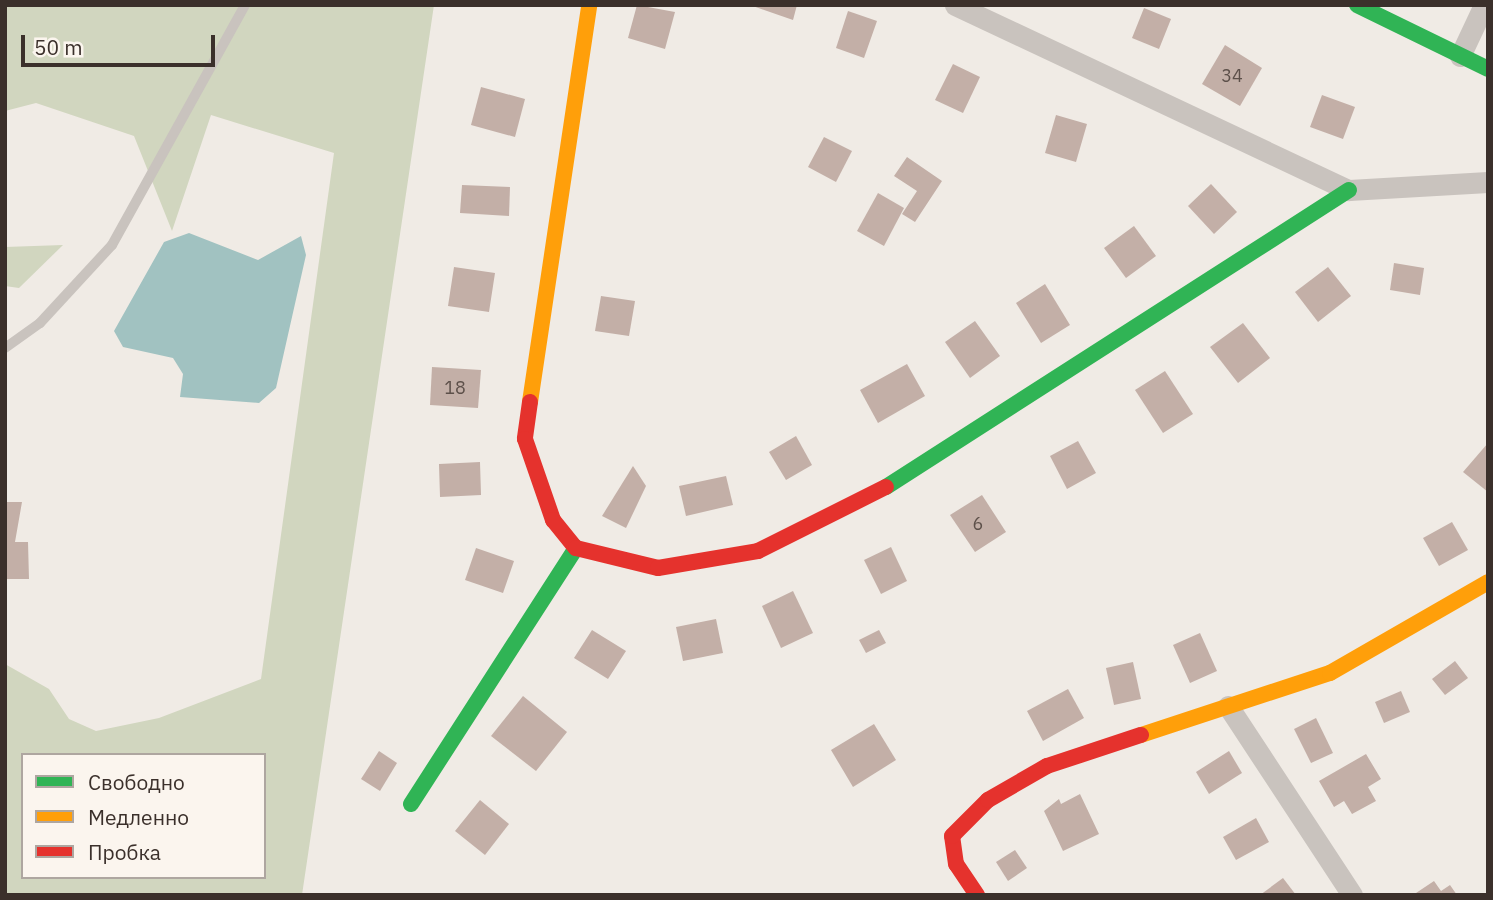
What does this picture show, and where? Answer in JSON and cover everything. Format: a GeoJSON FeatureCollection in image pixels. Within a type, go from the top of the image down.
{"type":"FeatureCollection","features":[{"type":"Feature","properties":{"kind":"street"},"geometry":{"type":"LineString","coordinates":[[589,5],[525,439],[553,520],[576,548],[658,568],[758,551],[856,507],[1349,190]]}},
{"type":"Feature","properties":{"kind":"street"},"geometry":{"type":"LineString","coordinates":[[955,5],[1349,190],[1488,182]]}},
{"type":"Feature","properties":{"kind":"street"},"geometry":{"type":"LineString","coordinates":[[1357,5],[1488,69]]}},
{"type":"Feature","properties":{"kind":"street"},"geometry":{"type":"LineString","coordinates":[[1460,56],[1484,5]]}},
{"type":"Feature","properties":{"kind":"street"},"geometry":{"type":"LineString","coordinates":[[411,804],[576,548]]}},
{"type":"Feature","properties":{"kind":"street"},"geometry":{"type":"LineString","coordinates":[[976,895],[956,864],[952,836],[988,800],[1047,766],[1330,673],[1488,582]]}},
{"type":"Feature","properties":{"kind":"street"},"geometry":{"type":"LineString","coordinates":[[1228,706],[1352,895]]}},
{"type":"Feature","properties":{"kind":"lane"},"geometry":{"type":"LineString","coordinates":[[5,348],[40,323],[112,245],[245,5]]}},
{"type":"Feature","properties":{"kind":"green space"},"geometry":{"type":"Polygon","coordinates":[[[5,5],[434,5],[302,895],[5,895],[5,664],[49,689],[69,719],[96,731],[159,718],[261,679],[334,153],[211,115],[172,231],[134,136],[36,103],[5,111],[5,5]]]}},
{"type":"Feature","properties":{"kind":"green space"},"geometry":{"type":"Polygon","coordinates":[[[63,245],[19,288],[5,286],[5,247],[63,245]]]}},
{"type":"Feature","properties":{"kind":"water"},"geometry":{"type":"Polygon","coordinates":[[[189,233],[258,260],[301,236],[306,255],[276,388],[259,403],[180,397],[183,374],[173,358],[123,347],[114,331],[164,242],[189,233]]]}},
{"type":"Feature","properties":{"kind":"building"},"geometry":{"type":"Polygon","coordinates":[[[637,5],[675,12],[665,49],[628,38],[637,5]]]}},
{"type":"Feature","properties":{"kind":"building"},"geometry":{"type":"Polygon","coordinates":[[[750,5],[797,5],[793,20],[750,5]]]}},
{"type":"Feature","properties":{"kind":"building"},"geometry":{"type":"Polygon","coordinates":[[[1144,8],[1171,19],[1159,49],[1132,38],[1144,8]]]}},
{"type":"Feature","properties":{"kind":"building"},"geometry":{"type":"Polygon","coordinates":[[[848,11],[877,21],[864,58],[836,48],[848,11]]]}},
{"type":"Feature","properties":{"kind":"building"},"geometry":{"type":"Polygon","coordinates":[[[1225,45],[1262,68],[1240,106],[1202,84],[1225,45]]]}},
{"type":"Feature","properties":{"kind":"building"},"geometry":{"type":"Polygon","coordinates":[[[953,64],[980,77],[963,113],[935,100],[953,64]]]}},
{"type":"Feature","properties":{"kind":"building"},"geometry":{"type":"Polygon","coordinates":[[[481,87],[525,99],[515,137],[471,125],[481,87]]]}},
{"type":"Feature","properties":{"kind":"building"},"geometry":{"type":"Polygon","coordinates":[[[1322,95],[1355,107],[1343,139],[1310,127],[1322,95]]]}},
{"type":"Feature","properties":{"kind":"building"},"geometry":{"type":"Polygon","coordinates":[[[1056,115],[1087,124],[1076,162],[1045,153],[1056,115]]]}},
{"type":"Feature","properties":{"kind":"building"},"geometry":{"type":"Polygon","coordinates":[[[824,137],[852,151],[836,182],[808,167],[824,137]]]}},
{"type":"Feature","properties":{"kind":"building"},"geometry":{"type":"Polygon","coordinates":[[[907,157],[942,181],[915,222],[902,214],[917,191],[894,176],[907,157]]]}},
{"type":"Feature","properties":{"kind":"building"},"geometry":{"type":"Polygon","coordinates":[[[1211,184],[1237,212],[1214,234],[1188,206],[1211,184]]]}},
{"type":"Feature","properties":{"kind":"building"},"geometry":{"type":"Polygon","coordinates":[[[462,185],[510,187],[509,216],[460,213],[462,185]]]}},
{"type":"Feature","properties":{"kind":"building"},"geometry":{"type":"Polygon","coordinates":[[[878,193],[904,208],[884,246],[857,231],[878,193]]]}},
{"type":"Feature","properties":{"kind":"building"},"geometry":{"type":"Polygon","coordinates":[[[1134,226],[1156,256],[1126,278],[1104,248],[1134,226]]]}},
{"type":"Feature","properties":{"kind":"building"},"geometry":{"type":"Polygon","coordinates":[[[1394,263],[1424,268],[1420,295],[1390,290],[1394,263]]]}},
{"type":"Feature","properties":{"kind":"building"},"geometry":{"type":"Polygon","coordinates":[[[454,267],[495,273],[489,312],[448,306],[454,267]]]}},
{"type":"Feature","properties":{"kind":"building"},"geometry":{"type":"Polygon","coordinates":[[[1328,267],[1351,296],[1318,322],[1295,292],[1328,267]]]}},
{"type":"Feature","properties":{"kind":"building"},"geometry":{"type":"Polygon","coordinates":[[[1045,284],[1070,325],[1041,343],[1016,303],[1045,284]]]}},
{"type":"Feature","properties":{"kind":"building"},"geometry":{"type":"Polygon","coordinates":[[[601,296],[635,301],[629,336],[595,331],[601,296]]]}},
{"type":"Feature","properties":{"kind":"building"},"geometry":{"type":"Polygon","coordinates":[[[975,321],[1000,356],[970,378],[945,342],[975,321]]]}},
{"type":"Feature","properties":{"kind":"building"},"geometry":{"type":"Polygon","coordinates":[[[1243,323],[1270,358],[1238,383],[1210,347],[1243,323]]]}},
{"type":"Feature","properties":{"kind":"building"},"geometry":{"type":"Polygon","coordinates":[[[907,364],[925,396],[878,423],[860,390],[907,364]]]}},
{"type":"Feature","properties":{"kind":"building"},"geometry":{"type":"Polygon","coordinates":[[[432,367],[481,370],[478,408],[430,405],[432,367]]]}},
{"type":"Feature","properties":{"kind":"building"},"geometry":{"type":"Polygon","coordinates":[[[1165,371],[1193,414],[1163,433],[1135,390],[1165,371]]]}},
{"type":"Feature","properties":{"kind":"building"},"geometry":{"type":"Polygon","coordinates":[[[796,436],[812,465],[786,480],[769,452],[796,436]]]}},
{"type":"Feature","properties":{"kind":"building"},"geometry":{"type":"Polygon","coordinates":[[[1078,441],[1096,473],[1067,489],[1050,456],[1078,441]]]}},
{"type":"Feature","properties":{"kind":"building"},"geometry":{"type":"Polygon","coordinates":[[[1488,443],[1488,492],[1463,472],[1488,443]]]}},
{"type":"Feature","properties":{"kind":"building"},"geometry":{"type":"Polygon","coordinates":[[[480,462],[481,495],[440,497],[439,464],[480,462]]]}},
{"type":"Feature","properties":{"kind":"building"},"geometry":{"type":"Polygon","coordinates":[[[633,466],[646,486],[626,528],[602,516],[633,466]]]}},
{"type":"Feature","properties":{"kind":"building"},"geometry":{"type":"Polygon","coordinates":[[[726,476],[733,505],[686,516],[679,486],[726,476]]]}},
{"type":"Feature","properties":{"kind":"building"},"geometry":{"type":"Polygon","coordinates":[[[982,495],[1006,532],[975,552],[950,515],[982,495]]]}},
{"type":"Feature","properties":{"kind":"building"},"geometry":{"type":"Polygon","coordinates":[[[5,502],[22,502],[15,542],[28,542],[29,579],[5,579],[5,502]]]}},
{"type":"Feature","properties":{"kind":"building"},"geometry":{"type":"Polygon","coordinates":[[[1452,522],[1468,550],[1439,566],[1423,538],[1452,522]]]}},
{"type":"Feature","properties":{"kind":"building"},"geometry":{"type":"Polygon","coordinates":[[[891,547],[907,581],[881,594],[864,560],[891,547]]]}},
{"type":"Feature","properties":{"kind":"building"},"geometry":{"type":"Polygon","coordinates":[[[476,548],[514,561],[503,593],[465,580],[476,548]]]}},
{"type":"Feature","properties":{"kind":"building"},"geometry":{"type":"Polygon","coordinates":[[[793,591],[813,633],[781,648],[762,606],[793,591]]]}},
{"type":"Feature","properties":{"kind":"building"},"geometry":{"type":"Polygon","coordinates":[[[716,619],[723,653],[683,661],[676,627],[716,619]]]}},
{"type":"Feature","properties":{"kind":"building"},"geometry":{"type":"Polygon","coordinates":[[[592,630],[626,651],[608,679],[574,658],[592,630]]]}},
{"type":"Feature","properties":{"kind":"building"},"geometry":{"type":"Polygon","coordinates":[[[879,630],[886,643],[866,653],[859,640],[879,630]]]}},
{"type":"Feature","properties":{"kind":"building"},"geometry":{"type":"Polygon","coordinates":[[[1200,633],[1217,671],[1190,683],[1173,645],[1200,633]]]}},
{"type":"Feature","properties":{"kind":"building"},"geometry":{"type":"Polygon","coordinates":[[[1455,661],[1468,678],[1445,695],[1432,679],[1455,661]]]}},
{"type":"Feature","properties":{"kind":"building"},"geometry":{"type":"Polygon","coordinates":[[[1133,662],[1141,699],[1114,705],[1106,668],[1133,662]]]}},
{"type":"Feature","properties":{"kind":"building"},"geometry":{"type":"Polygon","coordinates":[[[1068,689],[1084,718],[1043,741],[1027,711],[1068,689]]]}},
{"type":"Feature","properties":{"kind":"building"},"geometry":{"type":"Polygon","coordinates":[[[1401,691],[1410,712],[1384,723],[1375,702],[1401,691]]]}},
{"type":"Feature","properties":{"kind":"building"},"geometry":{"type":"Polygon","coordinates":[[[523,696],[567,732],[536,771],[491,736],[523,696]]]}},
{"type":"Feature","properties":{"kind":"building"},"geometry":{"type":"Polygon","coordinates":[[[1316,718],[1333,753],[1311,763],[1294,729],[1316,718]]]}},
{"type":"Feature","properties":{"kind":"building"},"geometry":{"type":"Polygon","coordinates":[[[874,724],[896,760],[853,787],[831,750],[874,724]]]}},
{"type":"Feature","properties":{"kind":"building"},"geometry":{"type":"Polygon","coordinates":[[[379,751],[397,763],[380,791],[361,779],[379,751]]]}},
{"type":"Feature","properties":{"kind":"building"},"geometry":{"type":"Polygon","coordinates":[[[1229,751],[1242,773],[1209,794],[1196,772],[1229,751]]]}},
{"type":"Feature","properties":{"kind":"building"},"geometry":{"type":"Polygon","coordinates":[[[1366,754],[1381,779],[1368,787],[1376,801],[1352,814],[1344,801],[1334,807],[1319,781],[1366,754]]]}},
{"type":"Feature","properties":{"kind":"building"},"geometry":{"type":"Polygon","coordinates":[[[1080,794],[1099,834],[1063,851],[1044,811],[1059,799],[1061,804],[1080,794]]]}},
{"type":"Feature","properties":{"kind":"building"},"geometry":{"type":"Polygon","coordinates":[[[480,800],[509,824],[485,855],[455,831],[480,800]]]}},
{"type":"Feature","properties":{"kind":"building"},"geometry":{"type":"Polygon","coordinates":[[[1256,818],[1269,842],[1236,860],[1223,837],[1256,818]]]}},
{"type":"Feature","properties":{"kind":"building"},"geometry":{"type":"Polygon","coordinates":[[[1015,850],[1027,868],[1008,881],[996,862],[1015,850]]]}},
{"type":"Feature","properties":{"kind":"building"},"geometry":{"type":"Polygon","coordinates":[[[1283,878],[1296,895],[1260,895],[1283,878]]]}},
{"type":"Feature","properties":{"kind":"building"},"geometry":{"type":"Polygon","coordinates":[[[1434,881],[1441,891],[1450,885],[1457,895],[1413,895],[1434,881]]]}},
{"type":"Feature","properties":{"kind":"traffic: fast"},"geometry":{"type":"LineString","coordinates":[[1357,5],[1488,69]]}},
{"type":"Feature","properties":{"kind":"traffic: fast"},"geometry":{"type":"LineString","coordinates":[[886,487],[1349,190]]}},
{"type":"Feature","properties":{"kind":"traffic: fast"},"geometry":{"type":"LineString","coordinates":[[411,804],[576,548]]}},
{"type":"Feature","properties":{"kind":"traffic: slow"},"geometry":{"type":"LineString","coordinates":[[530,402],[589,5]]}},
{"type":"Feature","properties":{"kind":"traffic: slow"},"geometry":{"type":"LineString","coordinates":[[1141,735],[1330,673],[1488,582]]}},
{"type":"Feature","properties":{"kind":"traffic: jam"},"geometry":{"type":"LineString","coordinates":[[530,402],[525,439],[553,520],[576,548],[658,568],[758,551],[886,487]]}},
{"type":"Feature","properties":{"kind":"traffic: jam"},"geometry":{"type":"LineString","coordinates":[[977,895],[956,864],[952,836],[988,800],[1047,766],[1141,735]]}}]}
